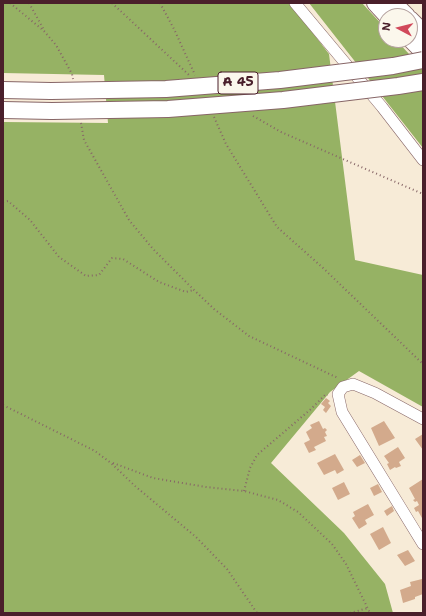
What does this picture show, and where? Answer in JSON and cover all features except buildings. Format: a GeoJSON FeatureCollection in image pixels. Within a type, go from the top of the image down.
{"type":"FeatureCollection","features":[{"type":"Feature","properties":{"kind":"highway","name":"A 45"},"geometry":{"type":"LineString","coordinates":[[3,90],[51,91],[166,89],[280,80],[393,66],[423,60]]}},
{"type":"Feature","properties":{"kind":"highway","name":"A 45"},"geometry":{"type":"LineString","coordinates":[[3,110],[52,111],[168,109],[283,100],[423,82]]}},
{"type":"Feature","properties":{"kind":"street"},"geometry":{"type":"LineString","coordinates":[[295,3],[382,107],[423,160]]}},
{"type":"Feature","properties":{"kind":"street"},"geometry":{"type":"LineString","coordinates":[[423,419],[375,393],[353,384],[343,387],[338,394],[342,412],[423,544]]}},
{"type":"Feature","properties":{"kind":"path"},"geometry":{"type":"LineString","coordinates":[[10,3],[44,31],[56,45],[72,74]]}},
{"type":"Feature","properties":{"kind":"path"},"geometry":{"type":"LineString","coordinates":[[29,3],[44,31]]}},
{"type":"Feature","properties":{"kind":"path"},"geometry":{"type":"LineString","coordinates":[[112,3],[194,77],[174,29],[160,3]]}},
{"type":"Feature","properties":{"kind":"path"},"geometry":{"type":"LineString","coordinates":[[253,116],[280,132],[423,194]]}},
{"type":"Feature","properties":{"kind":"path"},"geometry":{"type":"LineString","coordinates":[[213,117],[226,144],[276,227],[328,272],[423,364]]}},
{"type":"Feature","properties":{"kind":"path"},"geometry":{"type":"LineString","coordinates":[[84,140],[128,220],[153,249],[214,309],[249,336],[353,384]]}},
{"type":"Feature","properties":{"kind":"path"},"geometry":{"type":"LineString","coordinates":[[3,202],[8,201],[30,220],[59,257],[86,276],[99,275],[112,258],[123,259],[159,282],[186,292],[194,290]]}},
{"type":"Feature","properties":{"kind":"path"},"geometry":{"type":"LineString","coordinates":[[244,491],[250,468],[257,455],[311,409],[325,395],[338,394]]}},
{"type":"Feature","properties":{"kind":"path"},"geometry":{"type":"LineString","coordinates":[[3,405],[94,451],[111,463],[196,537],[227,570],[257,613]]}},
{"type":"Feature","properties":{"kind":"path"},"geometry":{"type":"LineString","coordinates":[[111,463],[153,478],[206,488],[244,491],[278,500],[298,512],[332,544],[346,564],[370,613]]}},
{"type":"Feature","properties":{"kind":"path"},"geometry":{"type":"LineString","coordinates":[[350,613],[368,608]]}},
{"type":"Feature","properties":{"kind":"green space"},"geometry":{"type":"Polygon","coordinates":[[[3,3],[290,3],[329,54],[355,260],[423,275],[423,407],[359,371],[330,392],[271,463],[344,533],[385,584],[393,613],[3,613],[3,122],[108,123],[104,75],[3,73],[3,3]]]}},
{"type":"Feature","properties":{"kind":"green space"},"geometry":{"type":"Polygon","coordinates":[[[309,3],[362,3],[378,20],[378,48],[403,48],[423,69],[423,148],[309,3]]]}}]}
